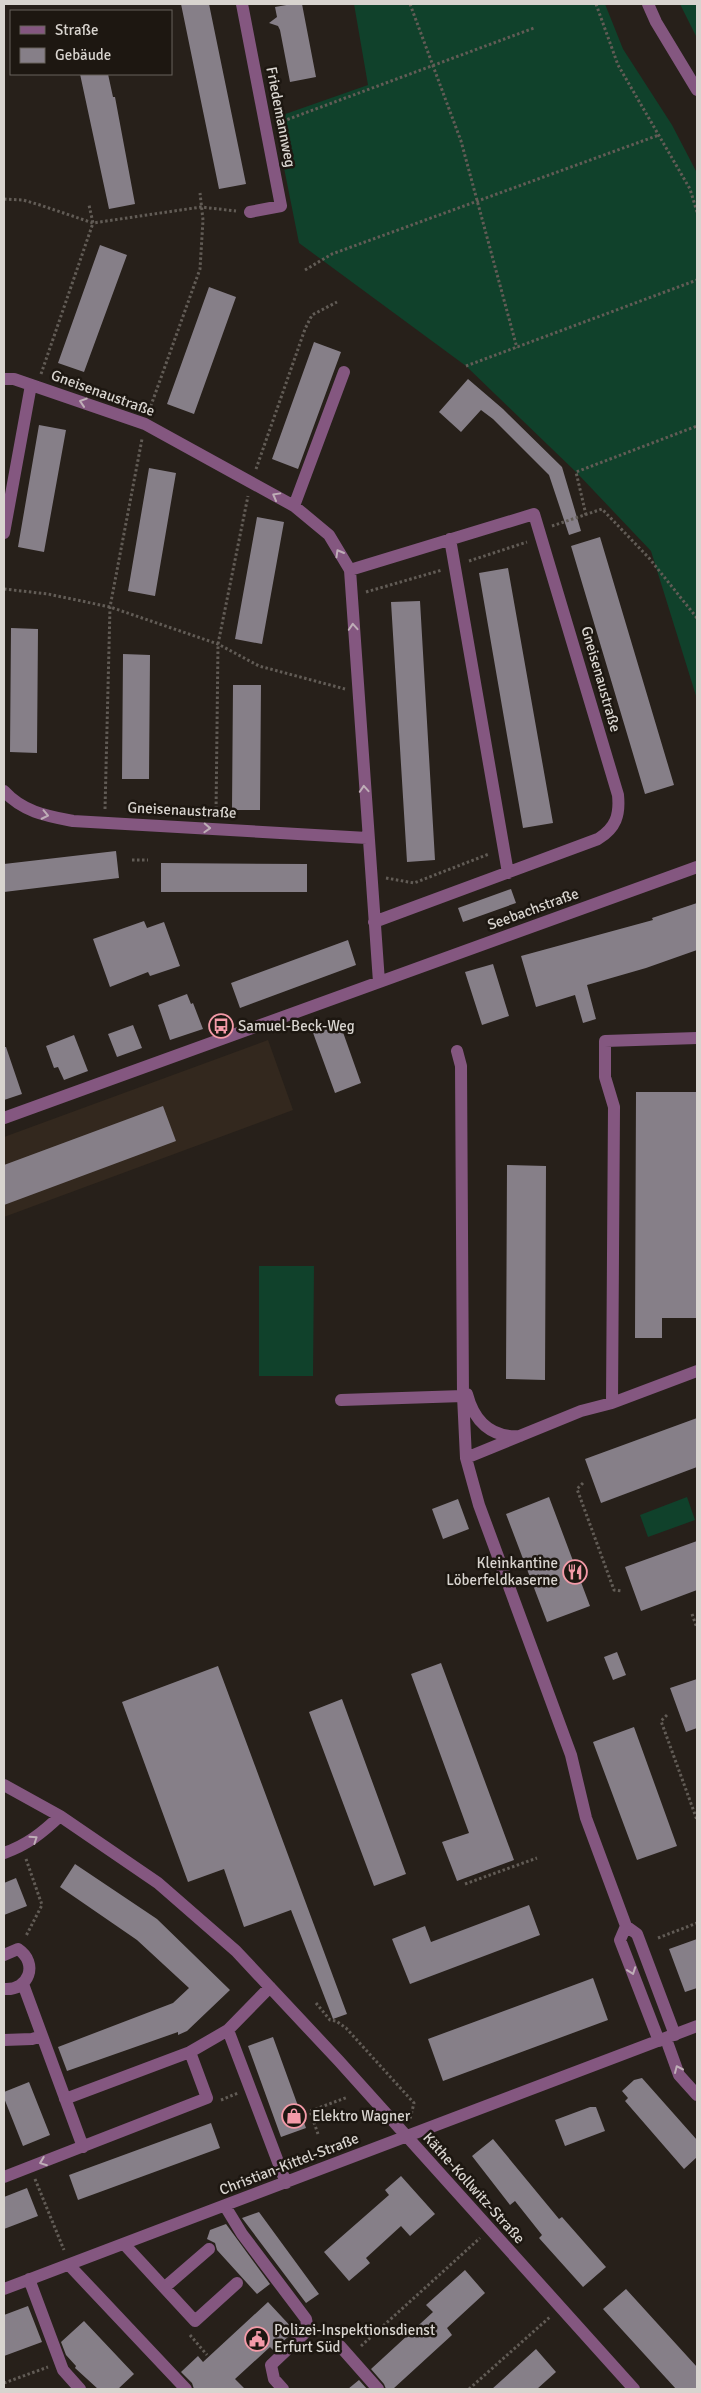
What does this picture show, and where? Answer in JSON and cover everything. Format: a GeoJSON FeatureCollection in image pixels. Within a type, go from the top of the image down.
{"type":"FeatureCollection","features":[{"type":"Feature","properties":{"kind":"street","name":"Friedemannweg"},"geometry":{"type":"LineString","coordinates":[[242,4],[281,206],[250,212]]}},
{"type":"Feature","properties":{"kind":"street"},"geometry":{"type":"LineString","coordinates":[[648,4],[656,22],[697,90]]}},
{"type":"Feature","properties":{"kind":"street"},"geometry":{"type":"LineString","coordinates":[[294,506],[344,372]]}},
{"type":"Feature","properties":{"kind":"street","name":"Gneisenaustraße"},"geometry":{"type":"LineString","coordinates":[[4,379],[34,386],[145,424],[294,506],[329,535],[350,570],[367,838],[379,982]]}},
{"type":"Feature","properties":{"kind":"street","name":"Gneisenaustraße"},"geometry":{"type":"LineString","coordinates":[[4,533],[34,386]]}},
{"type":"Feature","properties":{"kind":"street","name":"Gneisenaustraße"},"geometry":{"type":"LineString","coordinates":[[350,570],[534,514],[618,795],[619,807],[617,821],[608,833],[598,839],[374,922]]}},
{"type":"Feature","properties":{"kind":"street"},"geometry":{"type":"LineString","coordinates":[[450,539],[508,873]]}},
{"type":"Feature","properties":{"kind":"street","name":"Gneisenaustraße"},"geometry":{"type":"LineString","coordinates":[[4,792],[16,803],[39,814],[73,820],[367,838]]}},
{"type":"Feature","properties":{"kind":"street","name":"Seebachstraße"},"geometry":{"type":"LineString","coordinates":[[379,982],[697,867]]}},
{"type":"Feature","properties":{"kind":"street"},"geometry":{"type":"LineString","coordinates":[[4,1118],[379,982]]}},
{"type":"Feature","properties":{"kind":"street"},"geometry":{"type":"LineString","coordinates":[[612,1403],[614,1107],[605,1077],[605,1041],[697,1038]]}},
{"type":"Feature","properties":{"kind":"street"},"geometry":{"type":"LineString","coordinates":[[457,1051],[461,1066],[462,1381],[466,1458],[479,1505],[571,1755],[586,1818],[626,1926],[637,1934],[667,2038],[680,2075],[697,2095]]}},
{"type":"Feature","properties":{"kind":"street"},"geometry":{"type":"LineString","coordinates":[[466,1458],[525,1436],[581,1411],[612,1403],[697,1371]]}},
{"type":"Feature","properties":{"kind":"street"},"geometry":{"type":"LineString","coordinates":[[462,1381],[471,1408],[486,1427],[508,1437],[525,1436]]}},
{"type":"Feature","properties":{"kind":"street"},"geometry":{"type":"LineString","coordinates":[[341,1400],[463,1396]]}},
{"type":"Feature","properties":{"kind":"street","name":"Käthe-Kollwitz-Straße"},"geometry":{"type":"LineString","coordinates":[[4,1785],[60,1816],[158,1883],[236,1950],[634,2389]]}},
{"type":"Feature","properties":{"kind":"street"},"geometry":{"type":"LineString","coordinates":[[4,1854],[21,1847],[39,1836],[60,1816]]}},
{"type":"Feature","properties":{"kind":"street"},"geometry":{"type":"LineString","coordinates":[[626,1926],[620,1940],[667,2038]]}},
{"type":"Feature","properties":{"kind":"street"},"geometry":{"type":"LineString","coordinates":[[4,1954],[18,1949],[27,1957],[30,1964],[28,1978],[23,1984],[17,1988],[4,1989]]}},
{"type":"Feature","properties":{"kind":"street"},"geometry":{"type":"LineString","coordinates":[[23,1984],[82,2147]]}},
{"type":"Feature","properties":{"kind":"street"},"geometry":{"type":"LineString","coordinates":[[65,2099],[190,2052],[228,2030],[270,1986]]}},
{"type":"Feature","properties":{"kind":"street","name":"Christian-Kittel-Straße"},"geometry":{"type":"LineString","coordinates":[[4,2289],[697,2026]]}},
{"type":"Feature","properties":{"kind":"street"},"geometry":{"type":"LineString","coordinates":[[228,2030],[286,2183]]}},
{"type":"Feature","properties":{"kind":"street"},"geometry":{"type":"LineString","coordinates":[[4,2040],[32,2040],[42,2036]]}},
{"type":"Feature","properties":{"kind":"street"},"geometry":{"type":"LineString","coordinates":[[4,2176],[207,2098],[190,2052]]}},
{"type":"Feature","properties":{"kind":"street"},"geometry":{"type":"LineString","coordinates":[[225,2206],[242,2234],[306,2319],[308,2330],[271,2366],[274,2379],[283,2389]]}},
{"type":"Feature","properties":{"kind":"street"},"geometry":{"type":"LineString","coordinates":[[124,2244],[195,2321],[237,2284]]}},
{"type":"Feature","properties":{"kind":"street"},"geometry":{"type":"LineString","coordinates":[[165,2287],[209,2249]]}},
{"type":"Feature","properties":{"kind":"street"},"geometry":{"type":"LineString","coordinates":[[69,2264],[186,2389]]}},
{"type":"Feature","properties":{"kind":"street"},"geometry":{"type":"LineString","coordinates":[[29,2279],[63,2370],[80,2389]]}},
{"type":"Feature","properties":{"kind":"street"},"geometry":{"type":"LineString","coordinates":[[340,2346],[378,2389]]}},
{"type":"Feature","properties":{"kind":"path"},"geometry":{"type":"LineString","coordinates":[[410,4],[461,141],[517,348]]}},
{"type":"Feature","properties":{"kind":"path"},"geometry":{"type":"LineString","coordinates":[[596,4],[618,65],[690,189],[697,212]]}},
{"type":"Feature","properties":{"kind":"path"},"geometry":{"type":"LineString","coordinates":[[266,127],[534,28]]}},
{"type":"Feature","properties":{"kind":"path"},"geometry":{"type":"LineString","coordinates":[[305,270],[332,254],[659,134]]}},
{"type":"Feature","properties":{"kind":"path"},"geometry":{"type":"LineString","coordinates":[[104,822],[110,607],[145,424],[200,269],[203,220],[200,193]]}},
{"type":"Feature","properties":{"kind":"path"},"geometry":{"type":"LineString","coordinates":[[4,199],[23,200],[93,223],[201,207],[250,212]]}},
{"type":"Feature","properties":{"kind":"path"},"geometry":{"type":"LineString","coordinates":[[34,386],[93,223],[89,205]]}},
{"type":"Feature","properties":{"kind":"path"},"geometry":{"type":"LineString","coordinates":[[466,366],[697,280]]}},
{"type":"Feature","properties":{"kind":"path"},"geometry":{"type":"LineString","coordinates":[[216,828],[218,644],[251,483],[305,328],[312,315],[337,302]]}},
{"type":"Feature","properties":{"kind":"path"},"geometry":{"type":"LineString","coordinates":[[586,515],[576,472],[697,426]]}},
{"type":"Feature","properties":{"kind":"path"},"geometry":{"type":"LineString","coordinates":[[539,530],[602,509],[649,558],[697,618]]}},
{"type":"Feature","properties":{"kind":"path"},"geometry":{"type":"LineString","coordinates":[[4,589],[48,594],[110,607],[218,644],[259,666],[358,693]]}},
{"type":"Feature","properties":{"kind":"path"},"geometry":{"type":"LineString","coordinates":[[370,875],[414,883],[504,848]]}},
{"type":"Feature","properties":{"kind":"path"},"geometry":{"type":"LineString","coordinates":[[132,860],[148,860]]}},
{"type":"Feature","properties":{"kind":"path"},"geometry":{"type":"LineString","coordinates":[[583,1483],[577,1489],[614,1590],[622,1591]]}},
{"type":"Feature","properties":{"kind":"path"},"geometry":{"type":"LineString","coordinates":[[692,1614],[697,1628]]}},
{"type":"Feature","properties":{"kind":"path"},"geometry":{"type":"LineString","coordinates":[[667,1714],[661,1721],[697,1820]]}},
{"type":"Feature","properties":{"kind":"path"},"geometry":{"type":"LineString","coordinates":[[18,1949],[42,1905],[21,1847]]}},
{"type":"Feature","properties":{"kind":"path"},"geometry":{"type":"LineString","coordinates":[[465,1884],[537,1858]]}},
{"type":"Feature","properties":{"kind":"path"},"geometry":{"type":"LineString","coordinates":[[658,1938],[697,1923]]}},
{"type":"Feature","properties":{"kind":"path"},"geometry":{"type":"LineString","coordinates":[[316,2003],[330,2020],[336,2021],[346,2028],[414,2103],[407,2137]]}},
{"type":"Feature","properties":{"kind":"path"},"geometry":{"type":"LineString","coordinates":[[220,2100],[239,2093]]}},
{"type":"Feature","properties":{"kind":"path"},"geometry":{"type":"LineString","coordinates":[[318,2134],[310,2111],[348,2097]]}},
{"type":"Feature","properties":{"kind":"path"},"geometry":{"type":"LineString","coordinates":[[30,2167],[69,2264]]}},
{"type":"Feature","properties":{"kind":"path"},"geometry":{"type":"LineString","coordinates":[[349,2357],[489,2229]]}},
{"type":"Feature","properties":{"kind":"path"},"geometry":{"type":"LineString","coordinates":[[469,2389],[560,2307]]}},
{"type":"Feature","properties":{"kind":"path"},"geometry":{"type":"LineString","coordinates":[[4,2383],[60,2362]]}},
{"type":"Feature","properties":{"kind":"shaded area"},"geometry":{"type":"Polygon","coordinates":[[[268,1040],[293,1110],[4,1217],[4,1137],[268,1040]]]}},
{"type":"Feature","properties":{"kind":"green space"},"geometry":{"type":"Polygon","coordinates":[[[354,4],[605,4],[623,49],[672,125],[697,173],[697,699],[651,551],[576,472],[466,366],[299,243],[274,118],[368,85],[354,4]]]}},
{"type":"Feature","properties":{"kind":"green space"},"geometry":{"type":"Polygon","coordinates":[[[680,4],[697,4],[697,38],[680,4]]]}},
{"type":"Feature","properties":{"kind":"green space"},"geometry":{"type":"Polygon","coordinates":[[[259,1266],[314,1266],[313,1376],[259,1376],[259,1266]]]}},
{"type":"Feature","properties":{"kind":"green space"},"geometry":{"type":"Polygon","coordinates":[[[687,1497],[695,1520],[648,1537],[640,1515],[687,1497]]]}},
{"type":"Feature","properties":{"kind":"building"},"geometry":{"type":"Polygon","coordinates":[[[181,4],[209,4],[246,184],[219,189],[181,4]]]}},
{"type":"Feature","properties":{"kind":"building"},"geometry":{"type":"Polygon","coordinates":[[[302,4],[316,77],[290,82],[280,30],[278,26],[269,23],[277,17],[275,7],[302,4]]]}},
{"type":"Feature","properties":{"kind":"building"},"geometry":{"type":"Polygon","coordinates":[[[80,75],[108,75],[113,97],[115,97],[135,204],[109,209],[80,75]]]}},
{"type":"Feature","properties":{"kind":"building"},"geometry":{"type":"Polygon","coordinates":[[[100,245],[127,255],[84,372],[58,363],[100,245]]]}},
{"type":"Feature","properties":{"kind":"building"},"geometry":{"type":"Polygon","coordinates":[[[209,287],[236,297],[194,414],[167,404],[209,287]]]}},
{"type":"Feature","properties":{"kind":"building"},"geometry":{"type":"Polygon","coordinates":[[[314,342],[341,352],[298,469],[272,459],[314,342]]]}},
{"type":"Feature","properties":{"kind":"building"},"geometry":{"type":"Polygon","coordinates":[[[468,379],[503,409],[562,467],[581,531],[569,535],[549,475],[493,419],[481,410],[461,432],[439,412],[468,379]]]}},
{"type":"Feature","properties":{"kind":"building"},"geometry":{"type":"Polygon","coordinates":[[[39,425],[66,430],[44,552],[18,547],[39,425]]]}},
{"type":"Feature","properties":{"kind":"building"},"geometry":{"type":"Polygon","coordinates":[[[149,468],[176,473],[155,596],[128,591],[149,468]]]}},
{"type":"Feature","properties":{"kind":"building"},"geometry":{"type":"Polygon","coordinates":[[[257,517],[284,522],[262,644],[235,639],[257,517]]]}},
{"type":"Feature","properties":{"kind":"building"},"geometry":{"type":"Polygon","coordinates":[[[600,537],[674,785],[645,794],[571,546],[600,537]]]}},
{"type":"Feature","properties":{"kind":"building"},"geometry":{"type":"Polygon","coordinates":[[[508,568],[553,823],[523,828],[479,573],[508,568]]]}},
{"type":"Feature","properties":{"kind":"building"},"geometry":{"type":"Polygon","coordinates":[[[420,601],[435,860],[407,862],[391,602],[420,601]]]}},
{"type":"Feature","properties":{"kind":"building"},"geometry":{"type":"Polygon","coordinates":[[[11,628],[38,629],[37,753],[10,752],[11,628]]]}},
{"type":"Feature","properties":{"kind":"building"},"geometry":{"type":"Polygon","coordinates":[[[123,654],[150,655],[149,779],[122,779],[123,654]]]}},
{"type":"Feature","properties":{"kind":"building"},"geometry":{"type":"Polygon","coordinates":[[[233,685],[261,685],[260,810],[232,810],[233,685]]]}},
{"type":"Feature","properties":{"kind":"building"},"geometry":{"type":"Polygon","coordinates":[[[116,851],[119,878],[4,892],[4,864],[116,851]]]}},
{"type":"Feature","properties":{"kind":"building"},"geometry":{"type":"Polygon","coordinates":[[[161,863],[307,864],[307,892],[161,892],[161,863]]]}},
{"type":"Feature","properties":{"kind":"building"},"geometry":{"type":"Polygon","coordinates":[[[511,889],[516,903],[463,922],[458,908],[511,889]]]}},
{"type":"Feature","properties":{"kind":"building"},"geometry":{"type":"Polygon","coordinates":[[[697,903],[697,950],[646,968],[587,985],[596,1019],[583,1023],[575,995],[536,1007],[521,956],[653,920],[652,918],[697,903]]]}},
{"type":"Feature","properties":{"kind":"building"},"geometry":{"type":"Polygon","coordinates":[[[144,921],[147,928],[164,922],[180,966],[150,976],[148,972],[110,987],[93,939],[144,921]]]}},
{"type":"Feature","properties":{"kind":"building"},"geometry":{"type":"Polygon","coordinates":[[[348,940],[356,965],[240,1008],[231,983],[348,940]]]}},
{"type":"Feature","properties":{"kind":"building"},"geometry":{"type":"Polygon","coordinates":[[[493,964],[509,1016],[482,1025],[465,972],[493,964]]]}},
{"type":"Feature","properties":{"kind":"building"},"geometry":{"type":"Polygon","coordinates":[[[187,994],[191,1004],[193,1003],[203,1029],[170,1040],[158,1005],[187,994]]]}},
{"type":"Feature","properties":{"kind":"building"},"geometry":{"type":"Polygon","coordinates":[[[339,1021],[361,1083],[335,1093],[312,1030],[339,1021]]]}},
{"type":"Feature","properties":{"kind":"building"},"geometry":{"type":"Polygon","coordinates":[[[133,1025],[142,1048],[117,1057],[108,1034],[133,1025]]]}},
{"type":"Feature","properties":{"kind":"building"},"geometry":{"type":"Polygon","coordinates":[[[74,1035],[88,1071],[64,1080],[58,1067],[54,1068],[46,1046],[74,1035]]]}},
{"type":"Feature","properties":{"kind":"building"},"geometry":{"type":"Polygon","coordinates":[[[4,1047],[6,1047],[22,1094],[4,1100],[4,1047]]]}},
{"type":"Feature","properties":{"kind":"building"},"geometry":{"type":"Polygon","coordinates":[[[636,1092],[697,1092],[697,1318],[662,1318],[662,1338],[635,1338],[636,1092]]]}},
{"type":"Feature","properties":{"kind":"building"},"geometry":{"type":"Polygon","coordinates":[[[163,1106],[176,1141],[4,1205],[4,1165],[163,1106]]]}},
{"type":"Feature","properties":{"kind":"building"},"geometry":{"type":"Polygon","coordinates":[[[507,1165],[546,1166],[545,1380],[506,1379],[507,1165]]]}},
{"type":"Feature","properties":{"kind":"building"},"geometry":{"type":"Polygon","coordinates":[[[697,1418],[697,1467],[601,1503],[585,1459],[697,1418]]]}},
{"type":"Feature","properties":{"kind":"building"},"geometry":{"type":"Polygon","coordinates":[[[549,1497],[590,1606],[547,1622],[506,1514],[549,1497]]]}},
{"type":"Feature","properties":{"kind":"building"},"geometry":{"type":"Polygon","coordinates":[[[458,1499],[469,1529],[443,1539],[432,1509],[458,1499]]]}},
{"type":"Feature","properties":{"kind":"building"},"geometry":{"type":"Polygon","coordinates":[[[697,1541],[697,1590],[641,1611],[625,1567],[697,1541]]]}},
{"type":"Feature","properties":{"kind":"building"},"geometry":{"type":"Polygon","coordinates":[[[617,1652],[626,1675],[613,1680],[604,1657],[617,1652]]]}},
{"type":"Feature","properties":{"kind":"building"},"geometry":{"type":"Polygon","coordinates":[[[441,1663],[514,1860],[457,1881],[442,1842],[469,1833],[411,1674],[441,1663]]]}},
{"type":"Feature","properties":{"kind":"building"},"geometry":{"type":"Polygon","coordinates":[[[218,1666],[347,2014],[333,2019],[291,1910],[244,1927],[224,1869],[188,1882],[122,1702],[218,1666]]]}},
{"type":"Feature","properties":{"kind":"building"},"geometry":{"type":"Polygon","coordinates":[[[697,1679],[697,1728],[686,1732],[670,1688],[697,1679]]]}},
{"type":"Feature","properties":{"kind":"building"},"geometry":{"type":"Polygon","coordinates":[[[342,1699],[406,1874],[374,1886],[309,1712],[342,1699]]]}},
{"type":"Feature","properties":{"kind":"building"},"geometry":{"type":"Polygon","coordinates":[[[634,1727],[677,1846],[637,1860],[593,1742],[634,1727]]]}},
{"type":"Feature","properties":{"kind":"building"},"geometry":{"type":"Polygon","coordinates":[[[75,1864],[157,1919],[230,1990],[187,2031],[178,2035],[178,2032],[67,2071],[58,2047],[173,2003],[189,1988],[137,1940],[60,1887],[75,1864]]]}},
{"type":"Feature","properties":{"kind":"building"},"geometry":{"type":"Polygon","coordinates":[[[16,1878],[27,1906],[4,1915],[4,1883],[16,1878]]]}},
{"type":"Feature","properties":{"kind":"building"},"geometry":{"type":"Polygon","coordinates":[[[529,1905],[540,1935],[410,1984],[392,1939],[425,1926],[431,1942],[529,1905]]]}},
{"type":"Feature","properties":{"kind":"building"},"geometry":{"type":"Polygon","coordinates":[[[697,1939],[697,1988],[685,1992],[669,1949],[697,1939]]]}},
{"type":"Feature","properties":{"kind":"building"},"geometry":{"type":"Polygon","coordinates":[[[593,1978],[608,2020],[443,2081],[428,2039],[593,1978]]]}},
{"type":"Feature","properties":{"kind":"building"},"geometry":{"type":"Polygon","coordinates":[[[273,2037],[306,2128],[281,2137],[248,2046],[273,2037]]]}},
{"type":"Feature","properties":{"kind":"building"},"geometry":{"type":"Polygon","coordinates":[[[642,2078],[697,2140],[697,2157],[684,2169],[625,2101],[628,2098],[622,2091],[634,2080],[642,2078]]]}},
{"type":"Feature","properties":{"kind":"building"},"geometry":{"type":"Polygon","coordinates":[[[29,2082],[50,2135],[23,2146],[4,2098],[4,2092],[29,2082]]]}},
{"type":"Feature","properties":{"kind":"building"},"geometry":{"type":"Polygon","coordinates":[[[590,2107],[596,2107],[605,2131],[565,2146],[555,2120],[590,2107]]]}},
{"type":"Feature","properties":{"kind":"building"},"geometry":{"type":"Polygon","coordinates":[[[211,2123],[220,2148],[78,2200],[69,2175],[211,2123]]]}},
{"type":"Feature","properties":{"kind":"building"},"geometry":{"type":"Polygon","coordinates":[[[493,2139],[559,2219],[562,2217],[606,2267],[583,2287],[539,2238],[542,2235],[515,2201],[510,2205],[472,2156],[493,2139]]]}},
{"type":"Feature","properties":{"kind":"building"},"geometry":{"type":"Polygon","coordinates":[[[401,2176],[435,2214],[410,2236],[401,2226],[366,2258],[370,2263],[349,2281],[324,2252],[389,2195],[385,2190],[401,2176]]]}},
{"type":"Feature","properties":{"kind":"building"},"geometry":{"type":"Polygon","coordinates":[[[27,2188],[38,2216],[4,2229],[4,2197],[27,2188]]]}},
{"type":"Feature","properties":{"kind":"building"},"geometry":{"type":"Polygon","coordinates":[[[259,2212],[319,2294],[306,2303],[242,2218],[259,2212]]]}},
{"type":"Feature","properties":{"kind":"building"},"geometry":{"type":"Polygon","coordinates":[[[226,2224],[270,2284],[257,2294],[217,2250],[215,2243],[207,2239],[210,2230],[226,2224]]]}},
{"type":"Feature","properties":{"kind":"building"},"geometry":{"type":"Polygon","coordinates":[[[465,2270],[485,2293],[447,2328],[452,2335],[393,2389],[386,2389],[371,2369],[433,2312],[426,2305],[465,2270]]]}},
{"type":"Feature","properties":{"kind":"building"},"geometry":{"type":"Polygon","coordinates":[[[626,2289],[697,2367],[697,2389],[676,2389],[603,2309],[626,2289]]]}},
{"type":"Feature","properties":{"kind":"building","name":"Polizei-Inspektionsdienst Erfurt Süd"},"geometry":{"type":"Polygon","coordinates":[[[268,2302],[295,2331],[273,2350],[270,2347],[235,2379],[245,2389],[194,2389],[192,2383],[181,2372],[198,2356],[203,2362],[268,2302]]]}},
{"type":"Feature","properties":{"kind":"building"},"geometry":{"type":"Polygon","coordinates":[[[28,2306],[42,2342],[4,2356],[4,2315],[28,2306]]]}},
{"type":"Feature","properties":{"kind":"building"},"geometry":{"type":"Polygon","coordinates":[[[84,2321],[134,2374],[118,2389],[98,2389],[75,2368],[76,2366],[66,2355],[61,2342],[84,2321]]]}},
{"type":"Feature","properties":{"kind":"building"},"geometry":{"type":"Polygon","coordinates":[[[536,2349],[556,2372],[537,2389],[492,2389],[536,2349]]]}},
{"type":"Feature","properties":{"kind":"building"},"geometry":{"type":"Polygon","coordinates":[[[359,2380],[367,2389],[348,2389],[359,2380]]]}},
{"type":"Feature","properties":{"kind":"place","name":"Samuel-Beck-Weg"},"geometry":{"type":"Point","coordinates":[221,1026]}},
{"type":"Feature","properties":{"kind":"place","name":"Kleinkantine Löberfeldkaserne"},"geometry":{"type":"Point","coordinates":[575,1572]}},
{"type":"Feature","properties":{"kind":"place","name":"Elektro Wagner"},"geometry":{"type":"Point","coordinates":[294,2116]}},
{"type":"Feature","properties":{"kind":"place","name":"Polizei-Inspektionsdienst Erfurt Süd"},"geometry":{"type":"Point","coordinates":[257,2339]}}]}
